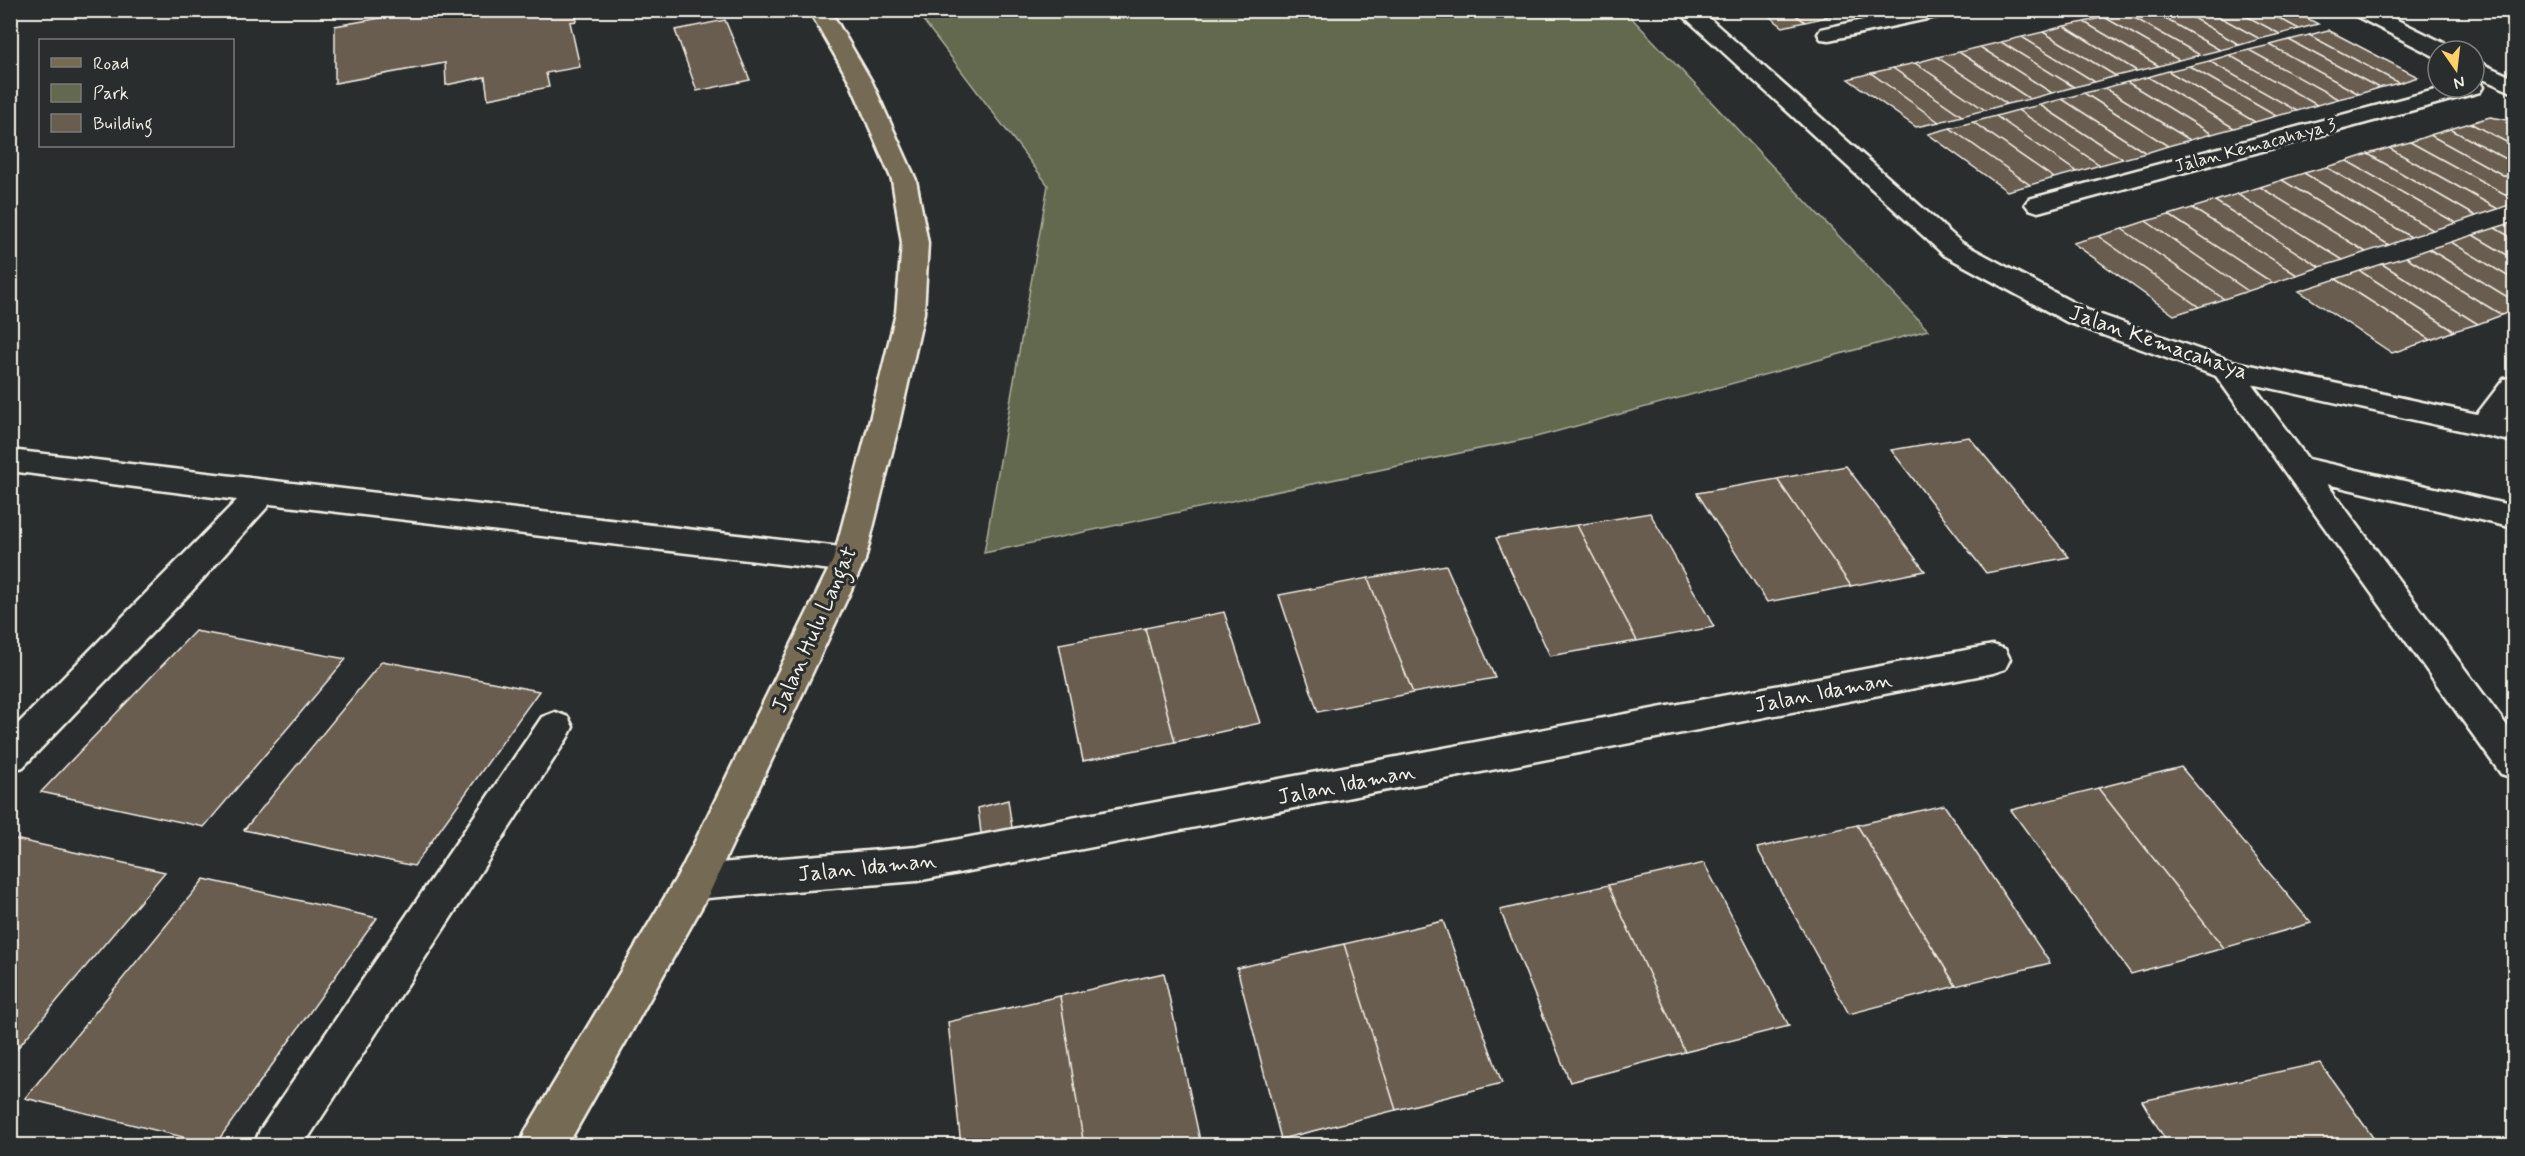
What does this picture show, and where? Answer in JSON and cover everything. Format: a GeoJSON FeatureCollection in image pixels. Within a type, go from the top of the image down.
{"type":"FeatureCollection","features":[{"type":"Feature","properties":{"kind":"main road","name":"Jalan Hulu Langat"},"geometry":{"type":"LineString","coordinates":[[542,1146],[694,882],[849,560],[910,313],[915,243],[904,180],[861,82],[819,10]]}},
{"type":"Feature","properties":{"kind":"street","name":"Jalan Kemacahaya"},"geometry":{"type":"LineString","coordinates":[[1687,10],[1953,249],[2077,316],[2226,369],[2514,432]]}},
{"type":"Feature","properties":{"kind":"street"},"geometry":{"type":"LineString","coordinates":[[1829,34],[1941,10]]}},
{"type":"Feature","properties":{"kind":"street"},"geometry":{"type":"LineString","coordinates":[[2359,10],[2426,43]]}},
{"type":"Feature","properties":{"kind":"street"},"geometry":{"type":"LineString","coordinates":[[2486,73],[2508,83]]}},
{"type":"Feature","properties":{"kind":"street","name":"Jalan Kemacahaya 3"},"geometry":{"type":"LineString","coordinates":[[2486,86],[2508,83]]}},
{"type":"Feature","properties":{"kind":"street","name":"Jalan Kemacahaya 3"},"geometry":{"type":"LineString","coordinates":[[2038,204],[2428,99]]}},
{"type":"Feature","properties":{"kind":"street"},"geometry":{"type":"LineString","coordinates":[[2226,369],[2514,763]]}},
{"type":"Feature","properties":{"kind":"street"},"geometry":{"type":"LineString","coordinates":[[2484,426],[2514,386]]}},
{"type":"Feature","properties":{"kind":"street"},"geometry":{"type":"LineString","coordinates":[[10,460],[263,492],[849,560]]}},
{"type":"Feature","properties":{"kind":"street"},"geometry":{"type":"LineString","coordinates":[[2298,467],[2514,517]]}},
{"type":"Feature","properties":{"kind":"street"},"geometry":{"type":"LineString","coordinates":[[10,756],[179,583],[263,492]]}},
{"type":"Feature","properties":{"kind":"street","name":"Jalan Idaman"},"geometry":{"type":"LineString","coordinates":[[694,882],[917,864],[1994,659]]}},
{"type":"Feature","properties":{"kind":"street"},"geometry":{"type":"LineString","coordinates":[[276,1146],[555,728]]}},
{"type":"Feature","properties":{"kind":"green space"},"geometry":{"type":"Polygon","coordinates":[[[916,11],[1625,11],[1928,330],[1536,437],[984,553],[1048,185],[916,11]]]}},
{"type":"Feature","properties":{"kind":"building"},"geometry":{"type":"Polygon","coordinates":[[[426,10],[575,10],[577,21],[570,22],[580,67],[546,73],[549,87],[488,99],[485,77],[446,85],[445,63],[335,83],[335,26],[426,10]]]}},
{"type":"Feature","properties":{"kind":"building"},"geometry":{"type":"Polygon","coordinates":[[[1761,10],[1789,10],[1805,22],[1783,27],[1761,10]]]}},
{"type":"Feature","properties":{"kind":"building"},"geometry":{"type":"Polygon","coordinates":[[[1789,10],[1817,10],[1827,17],[1805,22],[1789,10]]]}},
{"type":"Feature","properties":{"kind":"building"},"geometry":{"type":"Polygon","coordinates":[[[1817,10],[1845,10],[1848,13],[1827,17],[1817,10]]]}},
{"type":"Feature","properties":{"kind":"building"},"geometry":{"type":"Polygon","coordinates":[[[2150,10],[2179,10],[2240,45],[2220,50],[2150,10]]]}},
{"type":"Feature","properties":{"kind":"building"},"geometry":{"type":"Polygon","coordinates":[[[2150,10],[2220,50],[2200,55],[2124,12],[2150,10]]]}},
{"type":"Feature","properties":{"kind":"building"},"geometry":{"type":"Polygon","coordinates":[[[2179,10],[2207,10],[2260,39],[2240,45],[2179,10]]]}},
{"type":"Feature","properties":{"kind":"building"},"geometry":{"type":"Polygon","coordinates":[[[2207,10],[2235,10],[2280,34],[2260,39],[2207,10]]]}},
{"type":"Feature","properties":{"kind":"building"},"geometry":{"type":"Polygon","coordinates":[[[2235,10],[2264,10],[2299,29],[2280,34],[2235,10]]]}},
{"type":"Feature","properties":{"kind":"building"},"geometry":{"type":"Polygon","coordinates":[[[2264,10],[2292,10],[2318,24],[2299,29],[2264,10]]]}},
{"type":"Feature","properties":{"kind":"building"},"geometry":{"type":"Polygon","coordinates":[[[2124,12],[2200,55],[2179,60],[2104,17],[2124,12]]]}},
{"type":"Feature","properties":{"kind":"building"},"geometry":{"type":"Polygon","coordinates":[[[2104,17],[2179,60],[2159,66],[2084,22],[2104,17]]]}},
{"type":"Feature","properties":{"kind":"building"},"geometry":{"type":"Polygon","coordinates":[[[725,20],[750,80],[697,91],[675,30],[725,20]]]}},
{"type":"Feature","properties":{"kind":"building"},"geometry":{"type":"Polygon","coordinates":[[[2084,22],[2159,66],[2137,71],[2064,26],[2084,22]]]}},
{"type":"Feature","properties":{"kind":"building"},"geometry":{"type":"Polygon","coordinates":[[[2064,26],[2137,71],[2116,76],[2043,32],[2064,26]]]}},
{"type":"Feature","properties":{"kind":"building"},"geometry":{"type":"Polygon","coordinates":[[[2328,30],[2418,77],[2399,83],[2309,35],[2328,30]]]}},
{"type":"Feature","properties":{"kind":"building"},"geometry":{"type":"Polygon","coordinates":[[[2043,32],[2116,76],[2095,82],[2022,37],[2043,32]]]}},
{"type":"Feature","properties":{"kind":"building"},"geometry":{"type":"Polygon","coordinates":[[[2309,35],[2399,83],[2379,88],[2289,40],[2309,35]]]}},
{"type":"Feature","properties":{"kind":"building"},"geometry":{"type":"Polygon","coordinates":[[[2022,37],[2095,82],[2074,87],[2001,42],[2022,37]]]}},
{"type":"Feature","properties":{"kind":"building"},"geometry":{"type":"Polygon","coordinates":[[[2289,40],[2379,88],[2359,94],[2270,45],[2289,40]]]}},
{"type":"Feature","properties":{"kind":"building"},"geometry":{"type":"Polygon","coordinates":[[[2001,42],[2074,87],[2052,93],[1980,47],[2001,42]]]}},
{"type":"Feature","properties":{"kind":"building"},"geometry":{"type":"Polygon","coordinates":[[[2270,45],[2359,94],[2338,99],[2249,50],[2270,45]]]}},
{"type":"Feature","properties":{"kind":"building"},"geometry":{"type":"Polygon","coordinates":[[[1980,47],[2052,93],[2030,99],[1959,52],[1980,47]]]}},
{"type":"Feature","properties":{"kind":"building"},"geometry":{"type":"Polygon","coordinates":[[[2249,50],[2338,99],[2317,105],[2229,55],[2249,50]]]}},
{"type":"Feature","properties":{"kind":"building"},"geometry":{"type":"Polygon","coordinates":[[[1959,52],[2030,99],[2007,104],[1937,57],[1959,52]]]}},
{"type":"Feature","properties":{"kind":"building"},"geometry":{"type":"Polygon","coordinates":[[[2229,55],[2317,105],[2297,111],[2209,61],[2229,55]]]}},
{"type":"Feature","properties":{"kind":"building"},"geometry":{"type":"Polygon","coordinates":[[[1937,57],[2007,104],[1985,110],[1915,63],[1937,57]]]}},
{"type":"Feature","properties":{"kind":"building"},"geometry":{"type":"Polygon","coordinates":[[[2209,61],[2297,111],[2276,116],[2189,66],[2209,61]]]}},
{"type":"Feature","properties":{"kind":"building"},"geometry":{"type":"Polygon","coordinates":[[[1915,63],[1985,110],[1962,116],[1893,68],[1915,63]]]}},
{"type":"Feature","properties":{"kind":"building"},"geometry":{"type":"Polygon","coordinates":[[[2189,66],[2276,116],[2255,122],[2168,71],[2189,66]]]}},
{"type":"Feature","properties":{"kind":"building"},"geometry":{"type":"Polygon","coordinates":[[[1893,68],[1962,116],[1939,122],[1871,73],[1893,68]]]}},
{"type":"Feature","properties":{"kind":"building"},"geometry":{"type":"Polygon","coordinates":[[[2168,71],[2255,122],[2234,128],[2148,77],[2168,71]]]}},
{"type":"Feature","properties":{"kind":"building"},"geometry":{"type":"Polygon","coordinates":[[[1871,73],[1939,122],[1916,127],[1848,79],[1871,73]]]}},
{"type":"Feature","properties":{"kind":"building"},"geometry":{"type":"Polygon","coordinates":[[[2148,77],[2234,128],[2212,134],[2127,82],[2148,77]]]}},
{"type":"Feature","properties":{"kind":"building"},"geometry":{"type":"Polygon","coordinates":[[[2127,82],[2212,134],[2190,140],[2105,88],[2127,82]]]}},
{"type":"Feature","properties":{"kind":"building"},"geometry":{"type":"Polygon","coordinates":[[[2105,88],[2190,140],[2168,146],[2084,93],[2105,88]]]}},
{"type":"Feature","properties":{"kind":"building"},"geometry":{"type":"Polygon","coordinates":[[[2084,93],[2168,146],[2146,153],[2062,99],[2084,93]]]}},
{"type":"Feature","properties":{"kind":"building"},"geometry":{"type":"Polygon","coordinates":[[[2062,99],[2146,153],[2123,159],[2040,105],[2062,99]]]}},
{"type":"Feature","properties":{"kind":"building"},"geometry":{"type":"Polygon","coordinates":[[[2040,105],[2123,159],[2100,165],[2018,110],[2040,105]]]}},
{"type":"Feature","properties":{"kind":"building"},"geometry":{"type":"Polygon","coordinates":[[[2018,110],[2100,165],[2077,172],[1996,116],[2018,110]]]}},
{"type":"Feature","properties":{"kind":"building"},"geometry":{"type":"Polygon","coordinates":[[[1996,116],[2077,172],[2054,178],[1973,122],[1996,116]]]}},
{"type":"Feature","properties":{"kind":"building"},"geometry":{"type":"Polygon","coordinates":[[[2490,117],[2514,121],[2514,146],[2470,123],[2490,117]]]}},
{"type":"Feature","properties":{"kind":"building"},"geometry":{"type":"Polygon","coordinates":[[[1973,122],[2054,178],[2030,185],[1950,128],[1973,122]]]}},
{"type":"Feature","properties":{"kind":"building"},"geometry":{"type":"Polygon","coordinates":[[[2470,123],[2514,146],[2514,163],[2450,129],[2470,123]]]}},
{"type":"Feature","properties":{"kind":"building"},"geometry":{"type":"Polygon","coordinates":[[[1950,128],[2030,185],[2007,191],[1928,134],[1950,128]]]}},
{"type":"Feature","properties":{"kind":"building"},"geometry":{"type":"Polygon","coordinates":[[[2450,129],[2514,163],[2514,181],[2430,135],[2450,129]]]}},
{"type":"Feature","properties":{"kind":"building"},"geometry":{"type":"Polygon","coordinates":[[[2430,135],[2514,181],[2514,199],[2410,142],[2430,135]]]}},
{"type":"Feature","properties":{"kind":"building"},"geometry":{"type":"Polygon","coordinates":[[[2410,142],[2514,199],[2514,203],[2498,209],[2389,148],[2410,142]]]}},
{"type":"Feature","properties":{"kind":"building"},"geometry":{"type":"Polygon","coordinates":[[[2389,148],[2498,209],[2476,216],[2368,154],[2389,148]]]}},
{"type":"Feature","properties":{"kind":"building"},"geometry":{"type":"Polygon","coordinates":[[[2368,154],[2476,216],[2456,223],[2347,161],[2368,154]]]}},
{"type":"Feature","properties":{"kind":"building"},"geometry":{"type":"Polygon","coordinates":[[[2347,161],[2456,223],[2433,230],[2326,167],[2347,161]]]}},
{"type":"Feature","properties":{"kind":"building"},"geometry":{"type":"Polygon","coordinates":[[[2326,167],[2433,230],[2411,237],[2304,173],[2326,167]]]}},
{"type":"Feature","properties":{"kind":"building"},"geometry":{"type":"Polygon","coordinates":[[[2304,173],[2411,237],[2389,245],[2282,180],[2304,173]]]}},
{"type":"Feature","properties":{"kind":"building"},"geometry":{"type":"Polygon","coordinates":[[[2282,180],[2389,245],[2366,252],[2260,187],[2282,180]]]}},
{"type":"Feature","properties":{"kind":"building"},"geometry":{"type":"Polygon","coordinates":[[[2260,187],[2366,252],[2343,260],[2237,194],[2260,187]]]}},
{"type":"Feature","properties":{"kind":"building"},"geometry":{"type":"Polygon","coordinates":[[[2237,194],[2343,260],[2320,267],[2215,201],[2237,194]]]}},
{"type":"Feature","properties":{"kind":"building"},"geometry":{"type":"Polygon","coordinates":[[[2215,201],[2320,267],[2297,275],[2192,208],[2215,201]]]}},
{"type":"Feature","properties":{"kind":"building"},"geometry":{"type":"Polygon","coordinates":[[[2192,208],[2297,275],[2273,283],[2169,215],[2192,208]]]}},
{"type":"Feature","properties":{"kind":"building"},"geometry":{"type":"Polygon","coordinates":[[[2169,215],[2273,283],[2248,291],[2146,221],[2169,215]]]}},
{"type":"Feature","properties":{"kind":"building"},"geometry":{"type":"Polygon","coordinates":[[[2146,221],[2248,291],[2224,299],[2122,229],[2146,221]]]}},
{"type":"Feature","properties":{"kind":"building"},"geometry":{"type":"Polygon","coordinates":[[[2514,222],[2514,239],[2495,228],[2514,222]]]}},
{"type":"Feature","properties":{"kind":"building"},"geometry":{"type":"Polygon","coordinates":[[[2495,228],[2514,239],[2514,259],[2473,235],[2495,228]]]}},
{"type":"Feature","properties":{"kind":"building"},"geometry":{"type":"Polygon","coordinates":[[[2122,229],[2224,299],[2199,307],[2098,236],[2122,229]]]}},
{"type":"Feature","properties":{"kind":"building"},"geometry":{"type":"Polygon","coordinates":[[[2473,235],[2514,259],[2514,280],[2451,242],[2473,235]]]}},
{"type":"Feature","properties":{"kind":"building"},"geometry":{"type":"Polygon","coordinates":[[[2098,236],[2199,307],[2174,315],[2073,243],[2098,236]]]}},
{"type":"Feature","properties":{"kind":"building"},"geometry":{"type":"Polygon","coordinates":[[[2451,242],[2514,280],[2514,301],[2429,249],[2451,242]]]}},
{"type":"Feature","properties":{"kind":"building"},"geometry":{"type":"Polygon","coordinates":[[[2429,249],[2514,301],[2514,311],[2502,315],[2406,257],[2429,249]]]}},
{"type":"Feature","properties":{"kind":"building"},"geometry":{"type":"Polygon","coordinates":[[[2406,257],[2502,315],[2478,324],[2382,264],[2406,257]]]}},
{"type":"Feature","properties":{"kind":"building"},"geometry":{"type":"Polygon","coordinates":[[[2382,264],[2478,324],[2454,331],[2360,271],[2382,264]]]}},
{"type":"Feature","properties":{"kind":"building"},"geometry":{"type":"Polygon","coordinates":[[[2360,271],[2454,331],[2431,340],[2336,279],[2360,271]]]}},
{"type":"Feature","properties":{"kind":"building"},"geometry":{"type":"Polygon","coordinates":[[[2336,279],[2431,340],[2392,353],[2299,291],[2336,279]]]}},
{"type":"Feature","properties":{"kind":"building"},"geometry":{"type":"Polygon","coordinates":[[[1969,437],[2069,557],[1986,573],[1891,450],[1969,437]]]}},
{"type":"Feature","properties":{"kind":"building"},"geometry":{"type":"Polygon","coordinates":[[[1846,466],[1925,571],[1851,586],[1777,479],[1846,466]]]}},
{"type":"Feature","properties":{"kind":"building"},"geometry":{"type":"Polygon","coordinates":[[[1777,479],[1851,586],[1767,602],[1697,493],[1777,479]]]}},
{"type":"Feature","properties":{"kind":"building"},"geometry":{"type":"Polygon","coordinates":[[[1650,513],[1714,627],[1637,641],[1577,525],[1650,513]]]}},
{"type":"Feature","properties":{"kind":"building"},"geometry":{"type":"Polygon","coordinates":[[[1577,525],[1637,641],[1550,656],[1496,538],[1577,525]]]}},
{"type":"Feature","properties":{"kind":"building"},"geometry":{"type":"Polygon","coordinates":[[[1446,565],[1495,678],[1413,693],[1368,578],[1446,565]]]}},
{"type":"Feature","properties":{"kind":"building"},"geometry":{"type":"Polygon","coordinates":[[[1368,578],[1413,693],[1318,712],[1279,595],[1368,578]]]}},
{"type":"Feature","properties":{"kind":"building"},"geometry":{"type":"Polygon","coordinates":[[[1224,612],[1260,723],[1175,742],[1145,628],[1224,612]]]}},
{"type":"Feature","properties":{"kind":"building"},"geometry":{"type":"Polygon","coordinates":[[[1145,628],[1175,742],[1083,761],[1059,644],[1145,628]]]}},
{"type":"Feature","properties":{"kind":"building"},"geometry":{"type":"Polygon","coordinates":[[[195,631],[346,659],[204,827],[41,792],[195,631]]]}},
{"type":"Feature","properties":{"kind":"building"},"geometry":{"type":"Polygon","coordinates":[[[382,661],[539,691],[414,866],[244,830],[382,661]]]}},
{"type":"Feature","properties":{"kind":"building"},"geometry":{"type":"Polygon","coordinates":[[[2181,767],[2311,923],[2224,948],[2098,788],[2181,767]]]}},
{"type":"Feature","properties":{"kind":"building"},"geometry":{"type":"Polygon","coordinates":[[[2098,788],[2224,948],[2131,974],[2011,810],[2098,788]]]}},
{"type":"Feature","properties":{"kind":"building"},"geometry":{"type":"Polygon","coordinates":[[[1008,800],[1013,835],[982,841],[978,808],[1008,800]]]}},
{"type":"Feature","properties":{"kind":"building"},"geometry":{"type":"Polygon","coordinates":[[[1944,805],[2050,963],[1956,986],[1857,825],[1944,805]]]}},
{"type":"Feature","properties":{"kind":"building"},"geometry":{"type":"Polygon","coordinates":[[[1857,825],[1956,986],[1849,1014],[1757,848],[1857,825]]]}},
{"type":"Feature","properties":{"kind":"building"},"geometry":{"type":"Polygon","coordinates":[[[10,838],[165,872],[10,1057],[10,838]]]}},
{"type":"Feature","properties":{"kind":"building"},"geometry":{"type":"Polygon","coordinates":[[[1704,863],[1789,1026],[1685,1052],[1608,885],[1704,863]]]}},
{"type":"Feature","properties":{"kind":"building"},"geometry":{"type":"Polygon","coordinates":[[[204,879],[377,918],[215,1145],[25,1098],[204,879]]]}},
{"type":"Feature","properties":{"kind":"building"},"geometry":{"type":"Polygon","coordinates":[[[1608,885],[1685,1052],[1570,1082],[1500,910],[1608,885]]]}},
{"type":"Feature","properties":{"kind":"building"},"geometry":{"type":"Polygon","coordinates":[[[1443,921],[1502,1083],[1396,1110],[1344,944],[1443,921]]]}},
{"type":"Feature","properties":{"kind":"building"},"geometry":{"type":"Polygon","coordinates":[[[1344,944],[1396,1110],[1281,1139],[1237,968],[1344,944]]]}},
{"type":"Feature","properties":{"kind":"building"},"geometry":{"type":"Polygon","coordinates":[[[1164,973],[1201,1145],[1084,1146],[1060,996],[1164,973]]]}},
{"type":"Feature","properties":{"kind":"building"},"geometry":{"type":"Polygon","coordinates":[[[1060,996],[1084,1146],[961,1146],[948,1022],[1060,996]]]}},
{"type":"Feature","properties":{"kind":"building"},"geometry":{"type":"Polygon","coordinates":[[[2320,1063],[2379,1146],[2169,1146],[2142,1101],[2320,1063]]]}},
{"type":"Feature","properties":{"kind":"building"},"geometry":{"type":"Polygon","coordinates":[[[2006,1139],[2010,1146],[1976,1146],[2006,1139]]]}}]}
